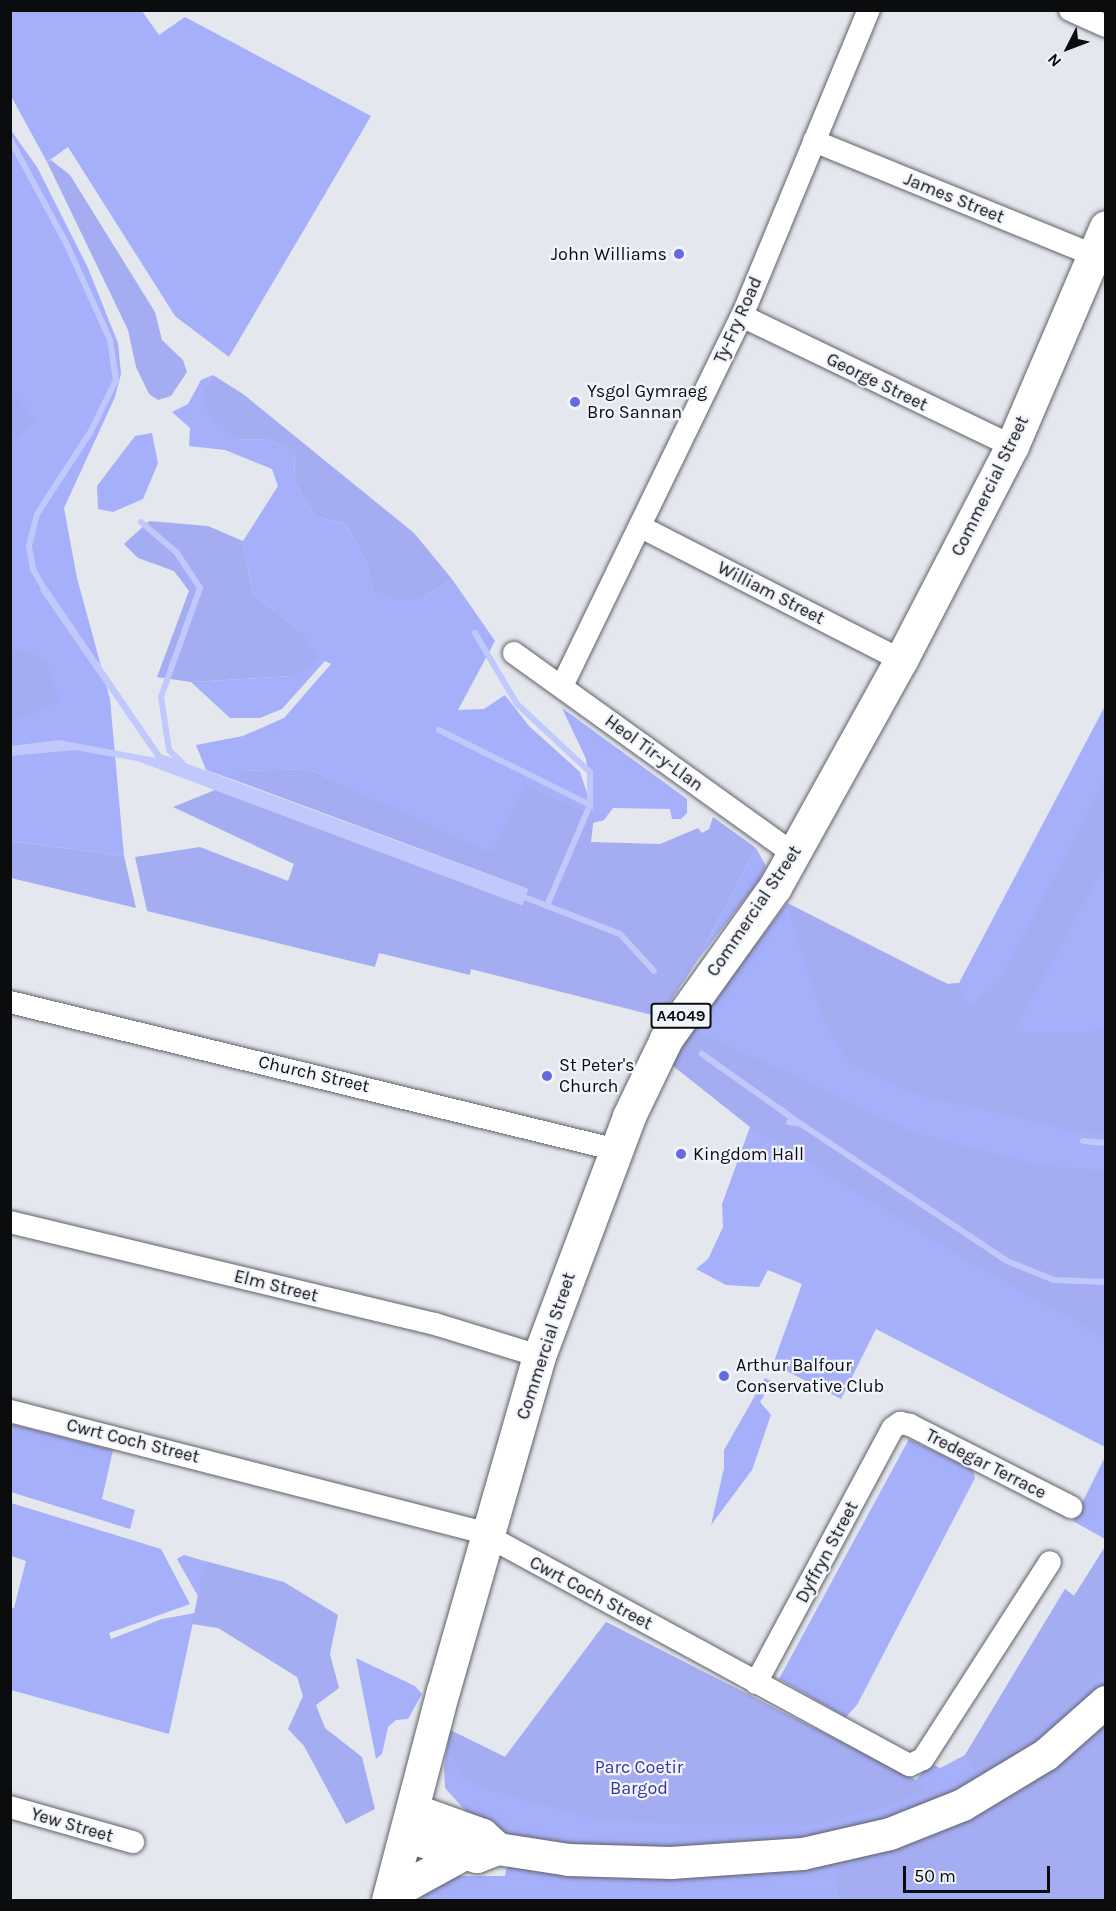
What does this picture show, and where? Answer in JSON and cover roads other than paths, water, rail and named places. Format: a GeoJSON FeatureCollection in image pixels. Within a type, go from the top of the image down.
{"type":"FeatureCollection","features":[{"type":"Feature","properties":{"kind":"main road","name":"Commercial Street"},"geometry":{"type":"LineString","coordinates":[[389,1898],[410,1824],[442,1691],[489,1537],[539,1356],[617,1150],[666,1039],[794,854],[901,660],[1012,446],[1100,241]]}},
{"type":"Feature","properties":{"kind":"street","name":"Ty-Fry Road"},"geometry":{"type":"LineString","coordinates":[[562,686],[742,316],[869,10]]}},
{"type":"Feature","properties":{"kind":"street"},"geometry":{"type":"LineString","coordinates":[[1070,10],[1106,26]]}},
{"type":"Feature","properties":{"kind":"street","name":"James Street"},"geometry":{"type":"LineString","coordinates":[[814,141],[1100,241]]}},
{"type":"Feature","properties":{"kind":"street","name":"George Street"},"geometry":{"type":"LineString","coordinates":[[742,316],[1012,446]]}},
{"type":"Feature","properties":{"kind":"street","name":"William Street"},"geometry":{"type":"LineString","coordinates":[[641,527],[901,660]]}},
{"type":"Feature","properties":{"kind":"street","name":"Heol Tir-y-Llan"},"geometry":{"type":"LineString","coordinates":[[514,653],[794,854]]}},
{"type":"Feature","properties":{"kind":"street","name":"Church Street"},"geometry":{"type":"LineString","coordinates":[[10,1002],[617,1150]]}},
{"type":"Feature","properties":{"kind":"street","name":"Elm Street"},"geometry":{"type":"LineString","coordinates":[[10,1222],[435,1324],[539,1356]]}},
{"type":"Feature","properties":{"kind":"street","name":"Cwrt Coch Street"},"geometry":{"type":"LineString","coordinates":[[10,1411],[374,1502],[489,1537],[910,1765],[923,1759],[1050,1562]]}},
{"type":"Feature","properties":{"kind":"street","name":"Tredegar Terrace"},"geometry":{"type":"LineString","coordinates":[[900,1423],[910,1425],[1071,1507]]}},
{"type":"Feature","properties":{"kind":"street","name":"Dyffryn Street"},"geometry":{"type":"LineString","coordinates":[[756,1683],[893,1428],[900,1423]]}},
{"type":"Feature","properties":{"kind":"street"},"geometry":{"type":"LineString","coordinates":[[410,1824],[461,1856],[477,1857],[498,1849],[569,1860],[727,1861],[803,1854],[890,1834],[931,1819],[1005,1782],[1046,1755],[1106,1702]]}},
{"type":"Feature","properties":{"kind":"street","name":"Yew Street"},"geometry":{"type":"LineString","coordinates":[[10,1807],[133,1842]]}},
{"type":"Feature","properties":{"kind":"street"},"geometry":{"type":"LineString","coordinates":[[410,1824],[483,1836],[498,1849]]}},
{"type":"Feature","properties":{"kind":"street"},"geometry":{"type":"LineString","coordinates":[[389,1898],[461,1856]]}},
{"type":"Feature","properties":{"kind":"waterway"},"geometry":{"type":"LineString","coordinates":[[10,139],[67,245],[110,340],[116,380],[91,431],[37,514],[29,546],[33,569],[47,594]]}},
{"type":"Feature","properties":{"kind":"waterway"},"geometry":{"type":"LineString","coordinates":[[141,522],[177,553],[200,588],[161,697],[169,750],[182,763]]}},
{"type":"Feature","properties":{"kind":"waterway"},"geometry":{"type":"LineString","coordinates":[[475,633],[517,704],[590,772],[590,805],[547,906]]}},
{"type":"Feature","properties":{"kind":"waterway"},"geometry":{"type":"LineString","coordinates":[[439,730],[590,805]]}},
{"type":"Feature","properties":{"kind":"waterway"},"geometry":{"type":"LineString","coordinates":[[519,895],[620,934],[654,971]]}},
{"type":"Feature","properties":{"kind":"waterway"},"geometry":{"type":"LineString","coordinates":[[702,1054],[798,1122]]}},
{"type":"Feature","properties":{"kind":"waterway"},"geometry":{"type":"LineString","coordinates":[[789,1122],[801,1124],[1007,1261],[1054,1280],[1106,1282]]}},
{"type":"Feature","properties":{"kind":"waterway"},"geometry":{"type":"LineString","coordinates":[[1083,1141],[1106,1143]]}},
{"type":"Feature","properties":{"kind":"place","name":"John Williams"},"geometry":{"type":"Point","coordinates":[679,254]}},
{"type":"Feature","properties":{"kind":"place","name":"Ysgol Gymraeg Bro Sannan"},"geometry":{"type":"Point","coordinates":[575,402]}},
{"type":"Feature","properties":{"kind":"place","name":"St Peter's Church"},"geometry":{"type":"Point","coordinates":[547,1076]}},
{"type":"Feature","properties":{"kind":"place","name":"Kingdom Hall"},"geometry":{"type":"Point","coordinates":[681,1154]}},
{"type":"Feature","properties":{"kind":"place","name":"Arthur Balfour Conservative Club"},"geometry":{"type":"Point","coordinates":[724,1376]}},
{"type":"Feature","properties":{"kind":"park label","name":"Parc Coetir Bargod"},"geometry":{"type":"Point","coordinates":[639,1778]}}]}
